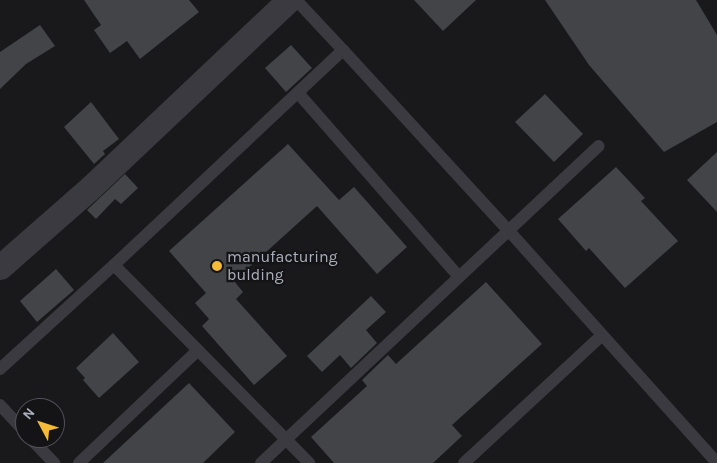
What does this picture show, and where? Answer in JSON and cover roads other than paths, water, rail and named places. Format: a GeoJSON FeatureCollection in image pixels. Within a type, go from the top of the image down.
{"type":"FeatureCollection","features":[{"type":"Feature","properties":{"kind":"street"},"geometry":{"type":"LineString","coordinates":[[0,267],[90,188],[289,0]]}},
{"type":"Feature","properties":{"kind":"lane"},"geometry":{"type":"LineString","coordinates":[[296,0],[509,231],[717,463]]}},
{"type":"Feature","properties":{"kind":"lane"},"geometry":{"type":"LineString","coordinates":[[0,369],[299,94],[343,50]]}},
{"type":"Feature","properties":{"kind":"lane"},"geometry":{"type":"LineString","coordinates":[[299,94],[459,277]]}},
{"type":"Feature","properties":{"kind":"lane"},"geometry":{"type":"LineString","coordinates":[[261,463],[599,146]]}},
{"type":"Feature","properties":{"kind":"lane"},"geometry":{"type":"LineString","coordinates":[[114,265],[309,463]]}},
{"type":"Feature","properties":{"kind":"lane"},"geometry":{"type":"LineString","coordinates":[[464,463],[602,335]]}},
{"type":"Feature","properties":{"kind":"lane"},"geometry":{"type":"LineString","coordinates":[[78,463],[198,350]]}},
{"type":"Feature","properties":{"kind":"lane"},"geometry":{"type":"LineString","coordinates":[[0,405],[15,421]]}},
{"type":"Feature","properties":{"kind":"lane"},"geometry":{"type":"LineString","coordinates":[[40,448],[54,463]]}},
{"type":"Feature","properties":{"kind":"place","name":"manufacturing bulding"},"geometry":{"type":"Point","coordinates":[217,266]}}]}
